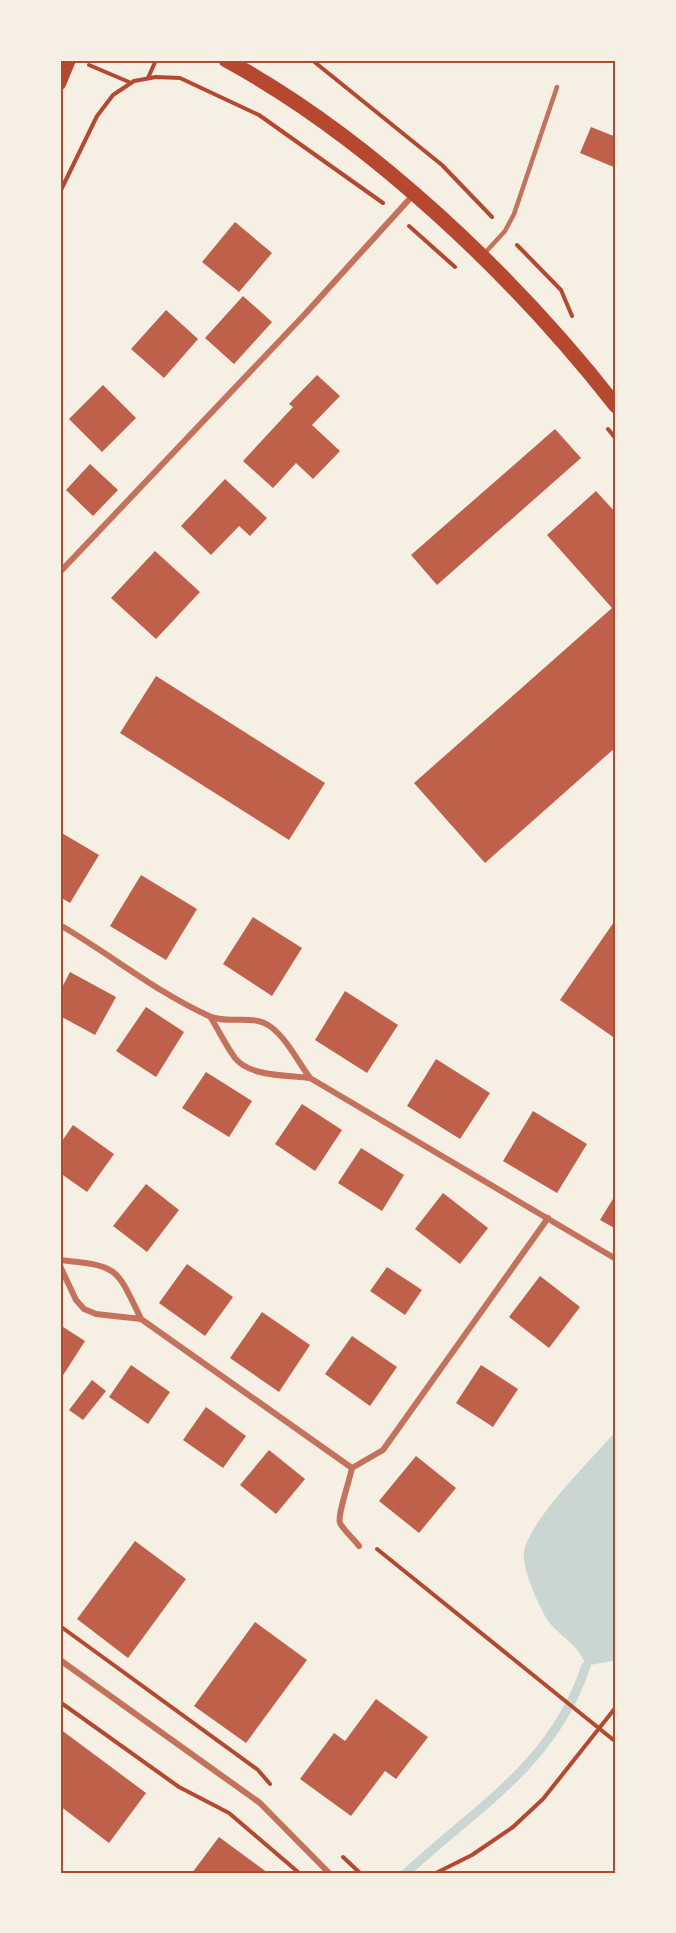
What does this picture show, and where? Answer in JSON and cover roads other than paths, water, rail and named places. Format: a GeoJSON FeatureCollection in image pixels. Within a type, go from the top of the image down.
{"type":"FeatureCollection","features":[{"type":"Feature","properties":{"kind":"main road"},"geometry":{"type":"LineString","coordinates":[[60,84],[70,60]]}},
{"type":"Feature","properties":{"kind":"main road"},"geometry":{"type":"LineString","coordinates":[[226,60],[290,99],[349,141],[414,194],[481,257],[548,326],[616,406]]}},
{"type":"Feature","properties":{"kind":"street"},"geometry":{"type":"LineString","coordinates":[[60,572],[306,313],[414,194]]}},
{"type":"Feature","properties":{"kind":"street"},"geometry":{"type":"LineString","coordinates":[[60,925],[115,962],[211,1018],[258,1021],[269,1025],[278,1033],[310,1078]]}},
{"type":"Feature","properties":{"kind":"street"},"geometry":{"type":"LineString","coordinates":[[211,1018],[235,1058],[244,1066],[255,1071],[310,1078],[616,1258]]}},
{"type":"Feature","properties":{"kind":"street"},"geometry":{"type":"LineString","coordinates":[[358,1546],[341,1525],[338,1515],[348,1490],[352,1468],[383,1450],[548,1218]]}},
{"type":"Feature","properties":{"kind":"street"},"geometry":{"type":"LineString","coordinates":[[60,1260],[102,1264],[113,1270],[121,1278],[141,1320]]}},
{"type":"Feature","properties":{"kind":"street"},"geometry":{"type":"LineString","coordinates":[[60,1266],[76,1300],[84,1308],[96,1314],[141,1320],[352,1468]]}},
{"type":"Feature","properties":{"kind":"street"},"geometry":{"type":"LineString","coordinates":[[60,1660],[260,1803],[329,1873]]}},
{"type":"Feature","properties":{"kind":"lane"},"geometry":{"type":"LineString","coordinates":[[481,257],[505,231],[525,187],[557,87]]}},
{"type":"Feature","properties":{"kind":"waterway"},"geometry":{"type":"LineString","coordinates":[[406,1873],[511,1782],[534,1757],[554,1731],[572,1701],[586,1666]]}}]}
